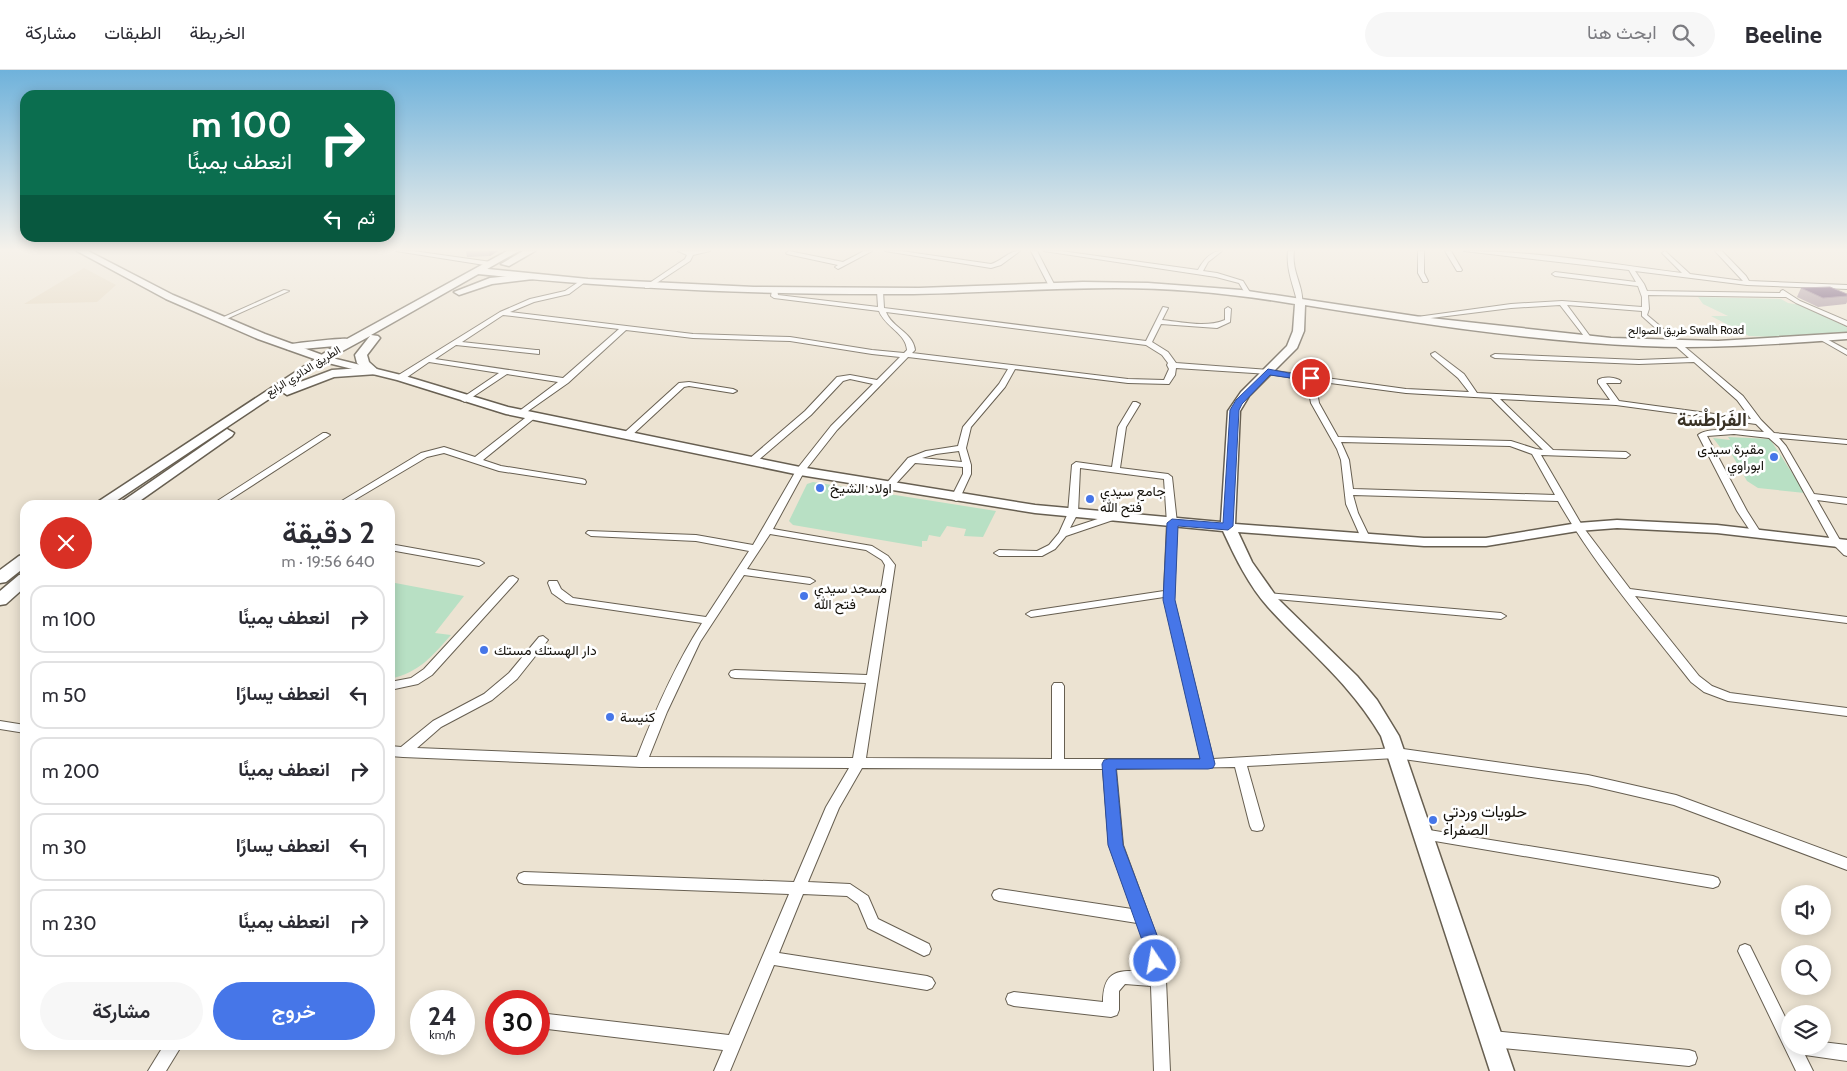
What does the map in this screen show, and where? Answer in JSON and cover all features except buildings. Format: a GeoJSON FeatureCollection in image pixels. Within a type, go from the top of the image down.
{"type":"FeatureCollection","features":[{"type":"Feature","properties":{"kind":"main road","name":"الطريق الدائري الرابع"},"geometry":{"type":"LineString","coordinates":[[108,500],[285,387],[437,298]]}},
{"type":"Feature","properties":{"kind":"main road","name":"الطريق الدائري الرابع"},"geometry":{"type":"LineString","coordinates":[[370,336],[447,298]]}},
{"type":"Feature","properties":{"kind":"main road"},"geometry":{"type":"LineString","coordinates":[[285,387],[298,359],[291,346],[329,344],[370,336]]}},
{"type":"Feature","properties":{"kind":"main road"},"geometry":{"type":"LineString","coordinates":[[370,336],[361,355],[363,364],[373,371]]}},
{"type":"Feature","properties":{"kind":"main road"},"geometry":{"type":"LineString","coordinates":[[285,387],[332,374],[373,371]]}},
{"type":"Feature","properties":{"kind":"main road","name":"الطريق الدائري الرابع"},"geometry":{"type":"LineString","coordinates":[[130,500],[285,387]]}},
{"type":"Feature","properties":{"kind":"main road"},"geometry":{"type":"LineString","coordinates":[[0,578],[20,563]]}},
{"type":"Feature","properties":{"kind":"main road"},"geometry":{"type":"LineString","coordinates":[[0,600],[20,583]]}},
{"type":"Feature","properties":{"kind":"street"},"geometry":{"type":"LineString","coordinates":[[172,298],[220,320],[329,360],[400,378],[465,400],[527,415],[800,471],[956,498],[1172,523],[1424,542],[1486,542],[1578,527],[1648,525],[1756,533],[1842,543]]}},
{"type":"Feature","properties":{"kind":"street"},"geometry":{"type":"LineString","coordinates":[[220,320],[271,298]]}},
{"type":"Feature","properties":{"kind":"street"},"geometry":{"type":"LineString","coordinates":[[400,378],[502,313],[532,300],[543,298]]}},
{"type":"Feature","properties":{"kind":"street"},"geometry":{"type":"LineString","coordinates":[[502,313],[693,336],[790,339],[872,352],[908,354],[1159,383],[1168,380],[1171,365],[1170,357],[1148,343],[786,298]]}},
{"type":"Feature","properties":{"kind":"street"},"geometry":{"type":"LineString","coordinates":[[641,762],[661,712],[695,642],[768,531],[800,471],[834,428],[911,350],[910,341],[886,319],[882,311],[881,298]]}},
{"type":"Feature","properties":{"kind":"street","name":"طريق الصوالح Swalh Road"},"geometry":{"type":"LineString","coordinates":[[1276,298],[1417,319],[1589,339],[1676,344],[1847,336]]}},
{"type":"Feature","properties":{"kind":"street"},"geometry":{"type":"LineString","coordinates":[[1299,298],[1300,330],[1292,348],[1245,394],[1234,410],[1228,526],[1244,562],[1267,596],[1351,680],[1371,704],[1390,736],[1502,1071]]}},
{"type":"Feature","properties":{"kind":"street"},"geometry":{"type":"LineString","coordinates":[[1645,298],[1646,309],[1644,315],[1740,398],[1758,422],[1782,446],[1809,496],[1847,553]]}},
{"type":"Feature","properties":{"kind":"street"},"geometry":{"type":"LineString","coordinates":[[1792,298],[1847,324]]}},
{"type":"Feature","properties":{"kind":"street"},"geometry":{"type":"LineString","coordinates":[[1417,319],[1511,306],[1562,304],[1646,309]]}},
{"type":"Feature","properties":{"kind":"street"},"geometry":{"type":"LineString","coordinates":[[1562,304],[1589,339]]}},
{"type":"Feature","properties":{"kind":"street"},"geometry":{"type":"LineString","coordinates":[[1148,343],[1165,308]]}},
{"type":"Feature","properties":{"kind":"street"},"geometry":{"type":"LineString","coordinates":[[1158,322],[1217,326],[1228,321],[1228,309]]}},
{"type":"Feature","properties":{"kind":"street"},"geometry":{"type":"LineString","coordinates":[[477,460],[623,329]]}},
{"type":"Feature","properties":{"kind":"street"},"geometry":{"type":"LineString","coordinates":[[1821,338],[1847,353]]}},
{"type":"Feature","properties":{"kind":"street"},"geometry":{"type":"LineString","coordinates":[[454,343],[536,352]]}},
{"type":"Feature","properties":{"kind":"street"},"geometry":{"type":"LineString","coordinates":[[1435,354],[1461,376],[1475,395]]}},
{"type":"Feature","properties":{"kind":"street"},"geometry":{"type":"LineString","coordinates":[[1495,356],[1638,362],[1694,360]]}},
{"type":"Feature","properties":{"kind":"street"},"geometry":{"type":"LineString","coordinates":[[428,360],[565,380]]}},
{"type":"Feature","properties":{"kind":"street"},"geometry":{"type":"LineString","coordinates":[[1171,365],[1268,372],[1406,391],[1616,403],[1758,422]]}},
{"type":"Feature","properties":{"kind":"street"},"geometry":{"type":"LineString","coordinates":[[956,498],[967,474],[967,465],[962,448],[967,427],[1002,385],[1013,367]]}},
{"type":"Feature","properties":{"kind":"street"},"geometry":{"type":"LineString","coordinates":[[465,400],[505,372]]}},
{"type":"Feature","properties":{"kind":"street"},"geometry":{"type":"LineString","coordinates":[[752,461],[808,413],[840,378],[850,377],[879,383]]}},
{"type":"Feature","properties":{"kind":"street"},"geometry":{"type":"LineString","coordinates":[[1311,378],[1311,394],[1325,426],[1344,458],[1352,510],[1365,538]]}},
{"type":"Feature","properties":{"kind":"street"},"geometry":{"type":"LineString","coordinates":[[1616,403],[1602,383],[1602,380],[1617,380]]}},
{"type":"Feature","properties":{"kind":"street"},"geometry":{"type":"LineString","coordinates":[[627,435],[682,385],[689,384],[733,391]]}},
{"type":"Feature","properties":{"kind":"street"},"geometry":{"type":"LineString","coordinates":[[1494,397],[1551,452]]}},
{"type":"Feature","properties":{"kind":"street"},"geometry":{"type":"LineString","coordinates":[[1116,468],[1122,427],[1136,404]]}},
{"type":"Feature","properties":{"kind":"street"},"geometry":{"type":"LineString","coordinates":[[1756,533],[1742,512],[1702,435],[1706,433],[1734,432],[1847,442]]}},
{"type":"Feature","properties":{"kind":"street"},"geometry":{"type":"LineString","coordinates":[[224,500],[326,435]]}},
{"type":"Feature","properties":{"kind":"street"},"geometry":{"type":"LineString","coordinates":[[1334,439],[1511,444],[1535,452],[1626,455]]}},
{"type":"Feature","properties":{"kind":"street"},"geometry":{"type":"LineString","coordinates":[[888,487],[911,460],[922,454],[962,448]]}},
{"type":"Feature","properties":{"kind":"street"},"geometry":{"type":"LineString","coordinates":[[348,500],[430,452],[444,450],[499,468],[582,482]]}},
{"type":"Feature","properties":{"kind":"street"},"geometry":{"type":"LineString","coordinates":[[1535,452],[1578,527],[1674,655],[1695,679],[1708,689],[1728,697],[1847,712]]}},
{"type":"Feature","properties":{"kind":"street"},"geometry":{"type":"LineString","coordinates":[[911,460],[967,465]]}},
{"type":"Feature","properties":{"kind":"street"},"geometry":{"type":"LineString","coordinates":[[999,553],[1039,554],[1052,546],[1063,534],[1073,513],[1076,465],[1116,468],[1168,477],[1172,523],[1169,600],[1208,764]]}},
{"type":"Feature","properties":{"kind":"street"},"geometry":{"type":"LineString","coordinates":[[1348,492],[1562,498]]}},
{"type":"Feature","properties":{"kind":"street"},"geometry":{"type":"LineString","coordinates":[[1809,496],[1847,501]]}},
{"type":"Feature","properties":{"kind":"street"},"geometry":{"type":"LineString","coordinates":[[1063,534],[1113,517]]}},
{"type":"Feature","properties":{"kind":"street"},"geometry":{"type":"LineString","coordinates":[[722,1071],[800,890],[833,807],[858,761],[890,565],[886,558],[869,548],[768,531]]}},
{"type":"Feature","properties":{"kind":"street"},"geometry":{"type":"LineString","coordinates":[[591,533],[696,538],[756,549]]}},
{"type":"Feature","properties":{"kind":"street"},"geometry":{"type":"LineString","coordinates":[[395,548],[479,563]]}},
{"type":"Feature","properties":{"kind":"street"},"geometry":{"type":"LineString","coordinates":[[740,571],[810,581]]}},
{"type":"Feature","properties":{"kind":"street"},"geometry":{"type":"LineString","coordinates":[[395,685],[414,681],[428,672],[513,578]]}},
{"type":"Feature","properties":{"kind":"street"},"geometry":{"type":"LineString","coordinates":[[553,583],[556,591],[570,600],[709,621]]}},
{"type":"Feature","properties":{"kind":"street"},"geometry":{"type":"LineString","coordinates":[[1627,592],[1847,620]]}},
{"type":"Feature","properties":{"kind":"street"},"geometry":{"type":"LineString","coordinates":[[1030,614],[1170,593]]}},
{"type":"Feature","properties":{"kind":"street"},"geometry":{"type":"LineString","coordinates":[[1267,596],[1500,616]]}},
{"type":"Feature","properties":{"kind":"street"},"geometry":{"type":"LineString","coordinates":[[396,752],[437,724],[488,697],[513,676],[543,640]]}},
{"type":"Feature","properties":{"kind":"street"},"geometry":{"type":"LineString","coordinates":[[735,674],[872,678]]}},
{"type":"Feature","properties":{"kind":"street"},"geometry":{"type":"LineString","coordinates":[[1058,686],[1058,763]]}},
{"type":"Feature","properties":{"kind":"street"},"geometry":{"type":"LineString","coordinates":[[0,725],[20,728]]}},
{"type":"Feature","properties":{"kind":"street"},"geometry":{"type":"LineString","coordinates":[[396,752],[641,762],[858,761],[1109,764],[1208,764],[1396,753],[1588,780],[1676,800],[1847,864]]}},
{"type":"Feature","properties":{"kind":"street"},"geometry":{"type":"LineString","coordinates":[[1240,762],[1257,826]]}},
{"type":"Feature","properties":{"kind":"street"},"geometry":{"type":"LineString","coordinates":[[1109,764],[1116,845],[1152,943],[1158,980],[1162,1071]]}},
{"type":"Feature","properties":{"kind":"street"},"geometry":{"type":"LineString","coordinates":[[1423,834],[1713,882]]}},
{"type":"Feature","properties":{"kind":"street"},"geometry":{"type":"LineString","coordinates":[[524,878],[800,890],[850,890],[863,900],[873,923],[924,950]]}},
{"type":"Feature","properties":{"kind":"street"},"geometry":{"type":"LineString","coordinates":[[999,895],[1141,917]]}},
{"type":"Feature","properties":{"kind":"street"},"geometry":{"type":"LineString","coordinates":[[1745,951],[1781,1025]]}},
{"type":"Feature","properties":{"kind":"street"},"geometry":{"type":"LineString","coordinates":[[771,958],[927,983]]}},
{"type":"Feature","properties":{"kind":"street"},"geometry":{"type":"LineString","coordinates":[[1014,999],[1111,1010],[1111,988],[1122,977],[1158,980]]}},
{"type":"Feature","properties":{"kind":"street"},"geometry":{"type":"LineString","coordinates":[[550,1022],[734,1043]]}},
{"type":"Feature","properties":{"kind":"street"},"geometry":{"type":"LineString","coordinates":[[1492,1039],[1688,1058]]}},
{"type":"Feature","properties":{"kind":"street"},"geometry":{"type":"LineString","coordinates":[[156,1071],[171,1050]]}},
{"type":"Feature","properties":{"kind":"street"},"geometry":{"type":"LineString","coordinates":[[1831,1051],[1847,1053]]}},
{"type":"Feature","properties":{"kind":"street"},"geometry":{"type":"LineString","coordinates":[[1796,1055],[1805,1071]]}},
{"type":"Feature","properties":{"kind":"shaded area"},"geometry":{"type":"Polygon","coordinates":[[[34,298],[102,298],[97,302],[24,304],[34,298]]]}},
{"type":"Feature","properties":{"kind":"green space"},"geometry":{"type":"Polygon","coordinates":[[[1699,298],[1781,299],[1788,303],[1800,305],[1847,327],[1847,332],[1772,337],[1749,336],[1711,316],[1728,316],[1703,304],[1699,298]]]}},
{"type":"Feature","properties":{"kind":"green space"},"geometry":{"type":"Polygon","coordinates":[[[1728,437],[1770,439],[1805,493],[1758,488],[1747,481],[1731,453],[1720,447],[1713,438],[1730,440],[1728,437]]]}},
{"type":"Feature","properties":{"kind":"green space"},"geometry":{"type":"Polygon","coordinates":[[[813,482],[996,511],[983,537],[964,536],[966,529],[947,526],[940,537],[929,535],[927,541],[922,541],[922,547],[793,525],[789,521],[807,484],[813,482]]]}},
{"type":"Feature","properties":{"kind":"green space"},"geometry":{"type":"Polygon","coordinates":[[[395,583],[464,596],[435,633],[451,635],[424,663],[395,678],[395,583]]]}},
{"type":"Feature","properties":{"kind":"place","name":"مقبرة سيدى ابوراوي"},"geometry":{"type":"Point","coordinates":[1774,457]}},
{"type":"Feature","properties":{"kind":"place","name":"اولاد الشيخ"},"geometry":{"type":"Point","coordinates":[820,488]}},
{"type":"Feature","properties":{"kind":"place","name":"جامع سيدي فتح الله"},"geometry":{"type":"Point","coordinates":[1090,499]}},
{"type":"Feature","properties":{"kind":"place","name":"مسجد سيدي فتح الله"},"geometry":{"type":"Point","coordinates":[804,596]}},
{"type":"Feature","properties":{"kind":"place","name":"دار الهستك مستك"},"geometry":{"type":"Point","coordinates":[484,650]}},
{"type":"Feature","properties":{"kind":"place","name":"كنيسة"},"geometry":{"type":"Point","coordinates":[610,717]}},
{"type":"Feature","properties":{"kind":"place","name":"حلويات وردتي الصفراء"},"geometry":{"type":"Point","coordinates":[1433,820]}},
{"type":"Feature","properties":{"kind":"district","name":"الفَرَاطْسَة"},"geometry":{"type":"Point","coordinates":[1712,419]}},
{"type":"Feature","properties":{"kind":"route"},"geometry":{"type":"LineString","coordinates":[[1155,961],[1152,943],[1116,845],[1109,764],[1208,764],[1169,600],[1172,523],[1228,526],[1234,410],[1245,394],[1268,372],[1311,378]]}}]}
